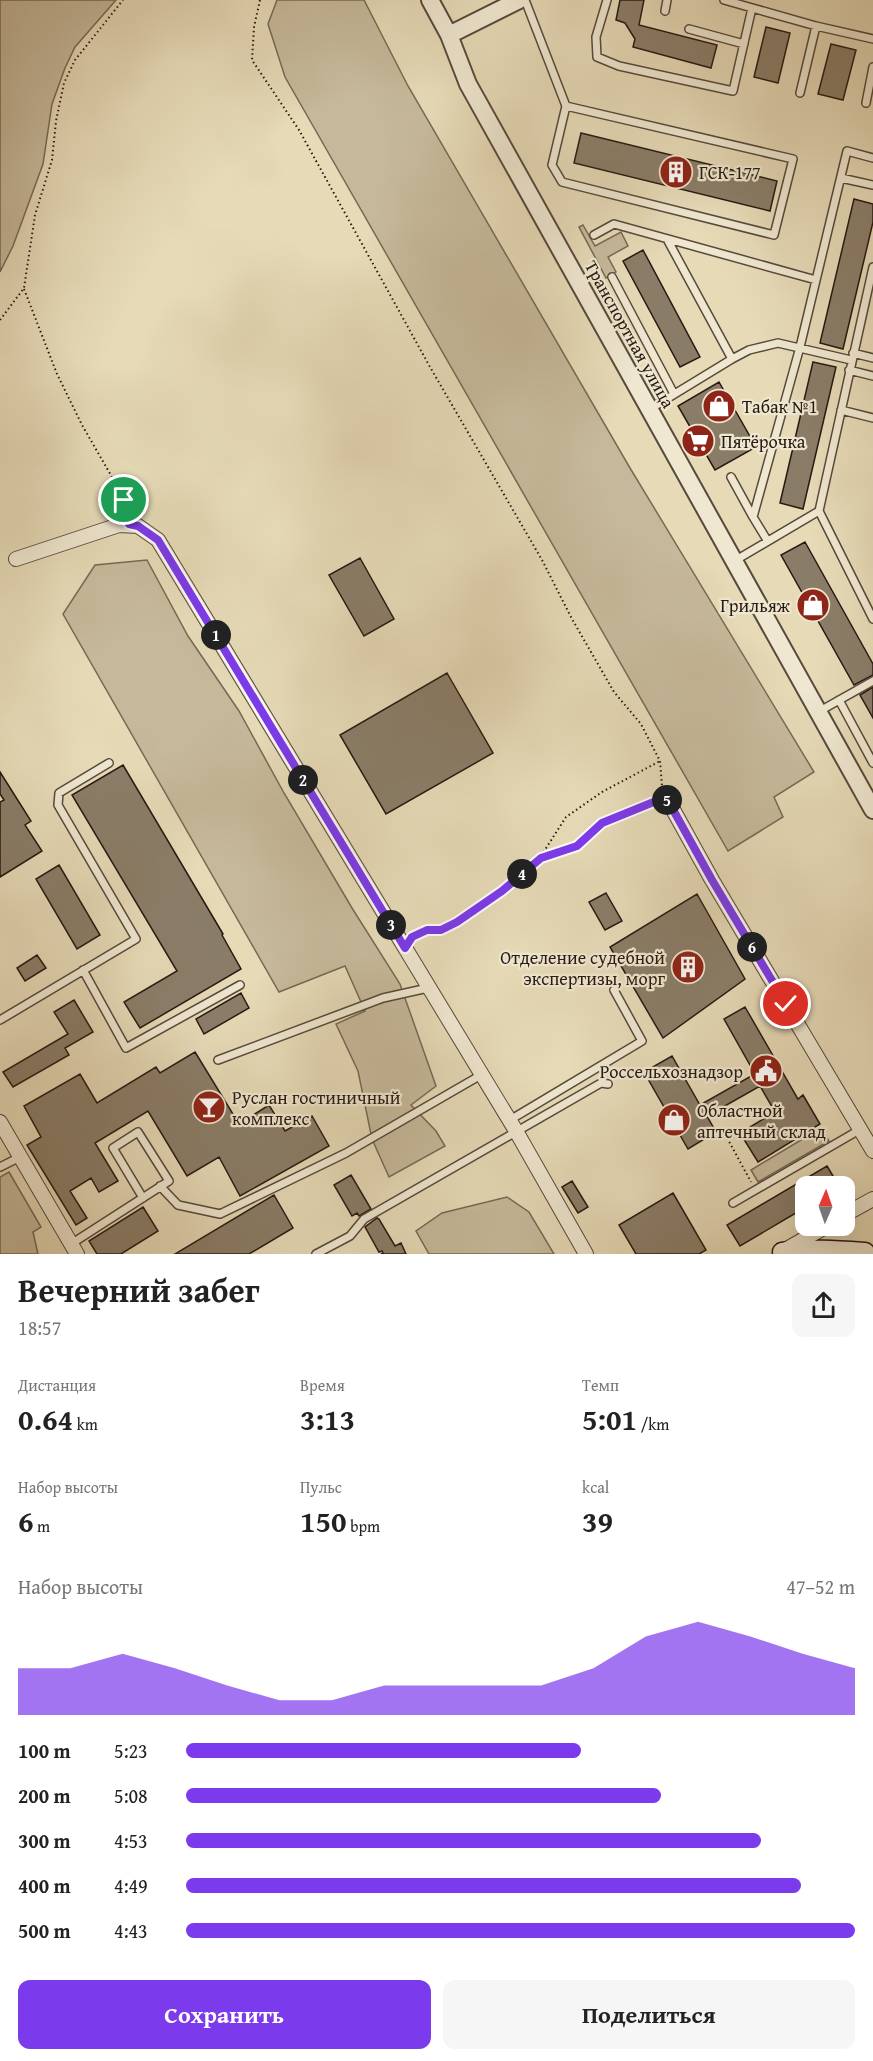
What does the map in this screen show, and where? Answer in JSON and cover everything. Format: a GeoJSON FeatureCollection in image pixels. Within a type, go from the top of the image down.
{"type":"FeatureCollection","features":[{"type":"Feature","properties":{"kind":"main road"},"geometry":{"type":"LineString","coordinates":[[781,1253],[800,1249],[866,1251]]}},
{"type":"Feature","properties":{"kind":"street","name":"Транспортная улица"},"geometry":{"type":"LineString","coordinates":[[430,0],[449,35],[468,84],[872,807]]}},
{"type":"Feature","properties":{"kind":"street"},"geometry":{"type":"LineString","coordinates":[[449,35],[519,0]]}},
{"type":"Feature","properties":{"kind":"street"},"geometry":{"type":"LineString","coordinates":[[16,559],[119,525],[138,526],[158,540],[513,1126],[586,1254]]}},
{"type":"Feature","properties":{"kind":"street"},"geometry":{"type":"LineString","coordinates":[[666,797],[712,880],[873,1151]]}},
{"type":"Feature","properties":{"kind":"street"},"geometry":{"type":"LineString","coordinates":[[0,1122],[74,1249]]}},
{"type":"Feature","properties":{"kind":"street"},"geometry":{"type":"LineString","coordinates":[[855,1209],[873,1199]]}},
{"type":"Feature","properties":{"kind":"street"},"geometry":{"type":"LineString","coordinates":[[781,1253],[810,1236]]}},
{"type":"Feature","properties":{"kind":"lane"},"geometry":{"type":"LineString","coordinates":[[525,0],[566,106],[552,165],[562,182],[774,235],[793,159],[566,106]]}},
{"type":"Feature","properties":{"kind":"lane"},"geometry":{"type":"LineString","coordinates":[[607,0],[596,37],[597,57],[619,66],[733,91],[752,8]]}},
{"type":"Feature","properties":{"kind":"lane"},"geometry":{"type":"LineString","coordinates":[[665,11],[668,0]]}},
{"type":"Feature","properties":{"kind":"lane"},"geometry":{"type":"LineString","coordinates":[[724,0],[816,26],[873,39]]}},
{"type":"Feature","properties":{"kind":"lane"},"geometry":{"type":"LineString","coordinates":[[800,93],[816,26]]}},
{"type":"Feature","properties":{"kind":"lane"},"geometry":{"type":"LineString","coordinates":[[688,29],[744,44]]}},
{"type":"Feature","properties":{"kind":"lane"},"geometry":{"type":"LineString","coordinates":[[866,103],[873,67]]}},
{"type":"Feature","properties":{"kind":"lane"},"geometry":{"type":"LineString","coordinates":[[753,518],[800,347],[847,151],[873,158]]}},
{"type":"Feature","properties":{"kind":"lane"},"geometry":{"type":"LineString","coordinates":[[841,178],[873,185]]}},
{"type":"Feature","properties":{"kind":"lane"},"geometry":{"type":"LineString","coordinates":[[594,235],[614,224],[816,280]]}},
{"type":"Feature","properties":{"kind":"lane"},"geometry":{"type":"LineString","coordinates":[[667,239],[732,359]]}},
{"type":"Feature","properties":{"kind":"lane"},"geometry":{"type":"LineString","coordinates":[[873,267],[819,512],[873,619]]}},
{"type":"Feature","properties":{"kind":"lane"},"geometry":{"type":"LineString","coordinates":[[612,277],[674,394]]}},
{"type":"Feature","properties":{"kind":"lane"},"geometry":{"type":"LineString","coordinates":[[650,409],[749,350],[778,343],[873,358]]}},
{"type":"Feature","properties":{"kind":"lane"},"geometry":{"type":"LineString","coordinates":[[849,370],[873,376]]}},
{"type":"Feature","properties":{"kind":"lane"},"geometry":{"type":"LineString","coordinates":[[840,410],[873,418]]}},
{"type":"Feature","properties":{"kind":"lane"},"geometry":{"type":"LineString","coordinates":[[731,477],[767,540]]}},
{"type":"Feature","properties":{"kind":"lane"},"geometry":{"type":"LineString","coordinates":[[734,561],[819,512]]}},
{"type":"Feature","properties":{"kind":"lane"},"geometry":{"type":"LineString","coordinates":[[818,712],[873,681]]}},
{"type":"Feature","properties":{"kind":"lane"},"geometry":{"type":"LineString","coordinates":[[839,700],[873,763]]}},
{"type":"Feature","properties":{"kind":"lane"},"geometry":{"type":"LineString","coordinates":[[0,1020],[136,939],[58,805],[59,793],[109,763]]}},
{"type":"Feature","properties":{"kind":"lane"},"geometry":{"type":"LineString","coordinates":[[83,970],[126,1047],[240,985]]}},
{"type":"Feature","properties":{"kind":"lane"},"geometry":{"type":"LineString","coordinates":[[218,1060],[383,998],[428,988]]}},
{"type":"Feature","properties":{"kind":"lane"},"geometry":{"type":"LineString","coordinates":[[316,1254],[350,1236],[364,1219],[513,1126],[642,1041],[614,990]]}},
{"type":"Feature","properties":{"kind":"lane"},"geometry":{"type":"LineString","coordinates":[[160,1186],[178,1204],[220,1214],[346,1153],[482,1075]]}},
{"type":"Feature","properties":{"kind":"lane"},"geometry":{"type":"LineString","coordinates":[[513,1126],[601,1083],[608,1084]]}},
{"type":"Feature","properties":{"kind":"lane"},"geometry":{"type":"LineString","coordinates":[[733,1203],[861,1129]]}},
{"type":"Feature","properties":{"kind":"lane"},"geometry":{"type":"LineString","coordinates":[[74,1249],[169,1181],[138,1132],[113,1148],[143,1198]]}},
{"type":"Feature","properties":{"kind":"lane"},"geometry":{"type":"LineString","coordinates":[[0,1167],[20,1157]]}},
{"type":"Feature","properties":{"kind":"path"},"geometry":{"type":"LineString","coordinates":[[123,0],[75,60],[64,83],[56,121],[52,160],[34,215],[24,288],[57,374],[82,425],[120,491],[129,524]]}},
{"type":"Feature","properties":{"kind":"path"},"geometry":{"type":"LineString","coordinates":[[260,0],[254,27],[252,60],[300,130],[424,357],[542,560],[572,619],[614,692],[641,724],[660,761],[660,781],[666,797],[602,823],[577,846],[541,858]]}},
{"type":"Feature","properties":{"kind":"path"},"geometry":{"type":"LineString","coordinates":[[0,320],[24,288]]}},
{"type":"Feature","properties":{"kind":"path"},"geometry":{"type":"LineString","coordinates":[[405,948],[412,937],[427,930],[441,930],[457,922],[502,891],[541,858],[566,817],[602,792],[660,761]]}},
{"type":"Feature","properties":{"kind":"path"},"geometry":{"type":"LineString","coordinates":[[724,1134],[755,1190]]}},
{"type":"Feature","properties":{"kind":"shaded area"},"geometry":{"type":"Polygon","coordinates":[[[0,0],[116,0],[75,47],[65,68],[52,104],[43,164],[13,246],[0,272],[0,0]]]}},
{"type":"Feature","properties":{"kind":"shaded area"},"geometry":{"type":"Polygon","coordinates":[[[277,0],[364,0],[408,86],[630,468],[814,772],[774,797],[783,817],[728,851],[285,77],[268,24],[277,0]]]}},
{"type":"Feature","properties":{"kind":"shaded area"},"geometry":{"type":"Polygon","coordinates":[[[583,225],[595,246],[621,232],[628,246],[608,257],[616,272],[606,278],[579,227],[583,225]]]}},
{"type":"Feature","properties":{"kind":"shaded area"},"geometry":{"type":"Polygon","coordinates":[[[147,560],[188,636],[239,711],[284,793],[400,984],[436,1086],[411,1105],[436,1131],[445,1146],[389,1177],[372,1139],[358,1071],[336,1024],[365,1011],[345,966],[279,992],[63,614],[95,565],[147,560]]]}},
{"type":"Feature","properties":{"kind":"shaded area"},"geometry":{"type":"Polygon","coordinates":[[[821,1128],[829,1141],[758,1182],[751,1170],[821,1128]]]}},
{"type":"Feature","properties":{"kind":"shaded area"},"geometry":{"type":"Polygon","coordinates":[[[9,1172],[41,1227],[33,1232],[38,1254],[0,1254],[0,1177],[9,1172]]]}},
{"type":"Feature","properties":{"kind":"shaded area"},"geometry":{"type":"Polygon","coordinates":[[[507,1197],[529,1212],[554,1254],[429,1254],[416,1231],[442,1213],[507,1197]]]}},
{"type":"Feature","properties":{"kind":"building"},"geometry":{"type":"Polygon","coordinates":[[[620,0],[644,0],[639,25],[717,45],[711,68],[633,47],[635,39],[625,23],[616,20],[620,0]]]}},
{"type":"Feature","properties":{"kind":"building"},"geometry":{"type":"Polygon","coordinates":[[[766,27],[790,33],[778,83],[754,77],[766,27]]]}},
{"type":"Feature","properties":{"kind":"building"},"geometry":{"type":"Polygon","coordinates":[[[831,44],[856,50],[843,100],[818,94],[831,44]]]}},
{"type":"Feature","properties":{"kind":"building","name":"ГСК-177"},"geometry":{"type":"Polygon","coordinates":[[[581,133],[777,181],[770,211],[574,163],[581,133]]]}},
{"type":"Feature","properties":{"kind":"building"},"geometry":{"type":"Polygon","coordinates":[[[854,199],[873,204],[873,222],[843,349],[820,343],[854,199]]]}},
{"type":"Feature","properties":{"kind":"building"},"geometry":{"type":"Polygon","coordinates":[[[643,250],[700,357],[680,367],[623,261],[643,250]]]}},
{"type":"Feature","properties":{"kind":"building"},"geometry":{"type":"Polygon","coordinates":[[[813,362],[836,367],[803,509],[780,503],[813,362]]]}},
{"type":"Feature","properties":{"kind":"building"},"geometry":{"type":"Polygon","coordinates":[[[719,382],[756,447],[715,470],[678,406],[719,382]]]}},
{"type":"Feature","properties":{"kind":"building"},"geometry":{"type":"Polygon","coordinates":[[[805,542],[873,664],[873,675],[854,685],[781,555],[805,542]]]}},
{"type":"Feature","properties":{"kind":"building"},"geometry":{"type":"Polygon","coordinates":[[[360,558],[394,619],[364,636],[329,575],[360,558]]]}},
{"type":"Feature","properties":{"kind":"building"},"geometry":{"type":"Polygon","coordinates":[[[447,673],[493,753],[386,814],[340,735],[447,673]]]}},
{"type":"Feature","properties":{"kind":"building"},"geometry":{"type":"Polygon","coordinates":[[[873,687],[873,718],[860,695],[873,687]]]}},
{"type":"Feature","properties":{"kind":"building"},"geometry":{"type":"Polygon","coordinates":[[[123,765],[223,934],[241,969],[140,1028],[124,1002],[177,971],[72,795],[123,765]]]}},
{"type":"Feature","properties":{"kind":"building"},"geometry":{"type":"Polygon","coordinates":[[[0,772],[31,821],[25,825],[42,851],[0,877],[0,802],[4,800],[0,794],[0,772]]]}},
{"type":"Feature","properties":{"kind":"building"},"geometry":{"type":"Polygon","coordinates":[[[59,865],[100,935],[77,949],[36,879],[59,865]]]}},
{"type":"Feature","properties":{"kind":"building"},"geometry":{"type":"Polygon","coordinates":[[[606,893],[622,921],[605,930],[589,902],[606,893]]]}},
{"type":"Feature","properties":{"kind":"building"},"geometry":{"type":"Polygon","coordinates":[[[697,894],[745,979],[663,1038],[610,947],[697,894]]]}},
{"type":"Feature","properties":{"kind":"building"},"geometry":{"type":"Polygon","coordinates":[[[37,955],[46,968],[25,981],[17,968],[37,955]]]}},
{"type":"Feature","properties":{"kind":"building"},"geometry":{"type":"Polygon","coordinates":[[[241,993],[249,1008],[204,1034],[196,1019],[241,993]]]}},
{"type":"Feature","properties":{"kind":"building"},"geometry":{"type":"Polygon","coordinates":[[[74,1000],[93,1032],[65,1048],[69,1055],[13,1087],[3,1072],[68,1034],[54,1012],[74,1000]]]}},
{"type":"Feature","properties":{"kind":"building"},"geometry":{"type":"Polygon","coordinates":[[[745,1007],[798,1099],[803,1095],[820,1124],[758,1162],[740,1133],[775,1112],[760,1086],[707,1116],[716,1132],[688,1149],[644,1072],[672,1056],[700,1105],[755,1074],[724,1019],[745,1007]]]}},
{"type":"Feature","properties":{"kind":"building"},"geometry":{"type":"Polygon","coordinates":[[[195,1052],[239,1124],[269,1105],[285,1131],[312,1116],[329,1146],[240,1196],[219,1157],[187,1176],[148,1111],[95,1143],[118,1181],[99,1192],[91,1178],[70,1191],[87,1218],[76,1225],[27,1145],[41,1137],[24,1106],[80,1074],[97,1103],[156,1067],[160,1073],[195,1052]]]}},
{"type":"Feature","properties":{"kind":"building"},"geometry":{"type":"Polygon","coordinates":[[[827,1166],[833,1176],[810,1176],[827,1166]]]}},
{"type":"Feature","properties":{"kind":"building"},"geometry":{"type":"Polygon","coordinates":[[[351,1175],[371,1209],[359,1216],[357,1213],[352,1216],[334,1185],[351,1175]]]}},
{"type":"Feature","properties":{"kind":"building"},"geometry":{"type":"Polygon","coordinates":[[[572,1181],[588,1207],[578,1213],[562,1187],[572,1181]]]}},
{"type":"Feature","properties":{"kind":"building"},"geometry":{"type":"Polygon","coordinates":[[[795,1185],[795,1214],[740,1246],[727,1225],[795,1185]]]}},
{"type":"Feature","properties":{"kind":"building"},"geometry":{"type":"Polygon","coordinates":[[[673,1193],[706,1250],[699,1254],[636,1254],[619,1225],[673,1193]]]}},
{"type":"Feature","properties":{"kind":"building"},"geometry":{"type":"Polygon","coordinates":[[[274,1195],[293,1228],[249,1254],[175,1254],[274,1195]]]}},
{"type":"Feature","properties":{"kind":"building"},"geometry":{"type":"Polygon","coordinates":[[[143,1207],[158,1231],[121,1254],[97,1254],[89,1241],[143,1207]]]}},
{"type":"Feature","properties":{"kind":"building"},"geometry":{"type":"Polygon","coordinates":[[[377,1218],[395,1246],[401,1243],[406,1254],[381,1254],[382,1251],[379,1252],[365,1227],[377,1218]]]}},
{"type":"Feature","properties":{"kind":"place","name":"ГСК-177"},"geometry":{"type":"Point","coordinates":[676,172]}},
{"type":"Feature","properties":{"kind":"place","name":"Табак №1"},"geometry":{"type":"Point","coordinates":[719,406]}},
{"type":"Feature","properties":{"kind":"place","name":"Пятёрочка"},"geometry":{"type":"Point","coordinates":[698,441]}},
{"type":"Feature","properties":{"kind":"place","name":"Грильяж"},"geometry":{"type":"Point","coordinates":[813,605]}},
{"type":"Feature","properties":{"kind":"place","name":"Отделение судебной экспертизы, морг"},"geometry":{"type":"Point","coordinates":[688,967]}},
{"type":"Feature","properties":{"kind":"place","name":"Россельхознадзор"},"geometry":{"type":"Point","coordinates":[766,1071]}},
{"type":"Feature","properties":{"kind":"place","name":"Руслан гостиничный комплекс"},"geometry":{"type":"Point","coordinates":[209,1107]}},
{"type":"Feature","properties":{"kind":"place","name":"Областной аптечный склад"},"geometry":{"type":"Point","coordinates":[674,1120]}},
{"type":"Feature","properties":{"kind":"route"},"geometry":{"type":"LineString","coordinates":[[124,500],[129,524],[138,526],[158,540],[405,948],[412,937],[427,930],[441,930],[457,922],[502,891],[541,858],[577,846],[602,823],[666,797],[712,880],[786,1004]]}}]}
